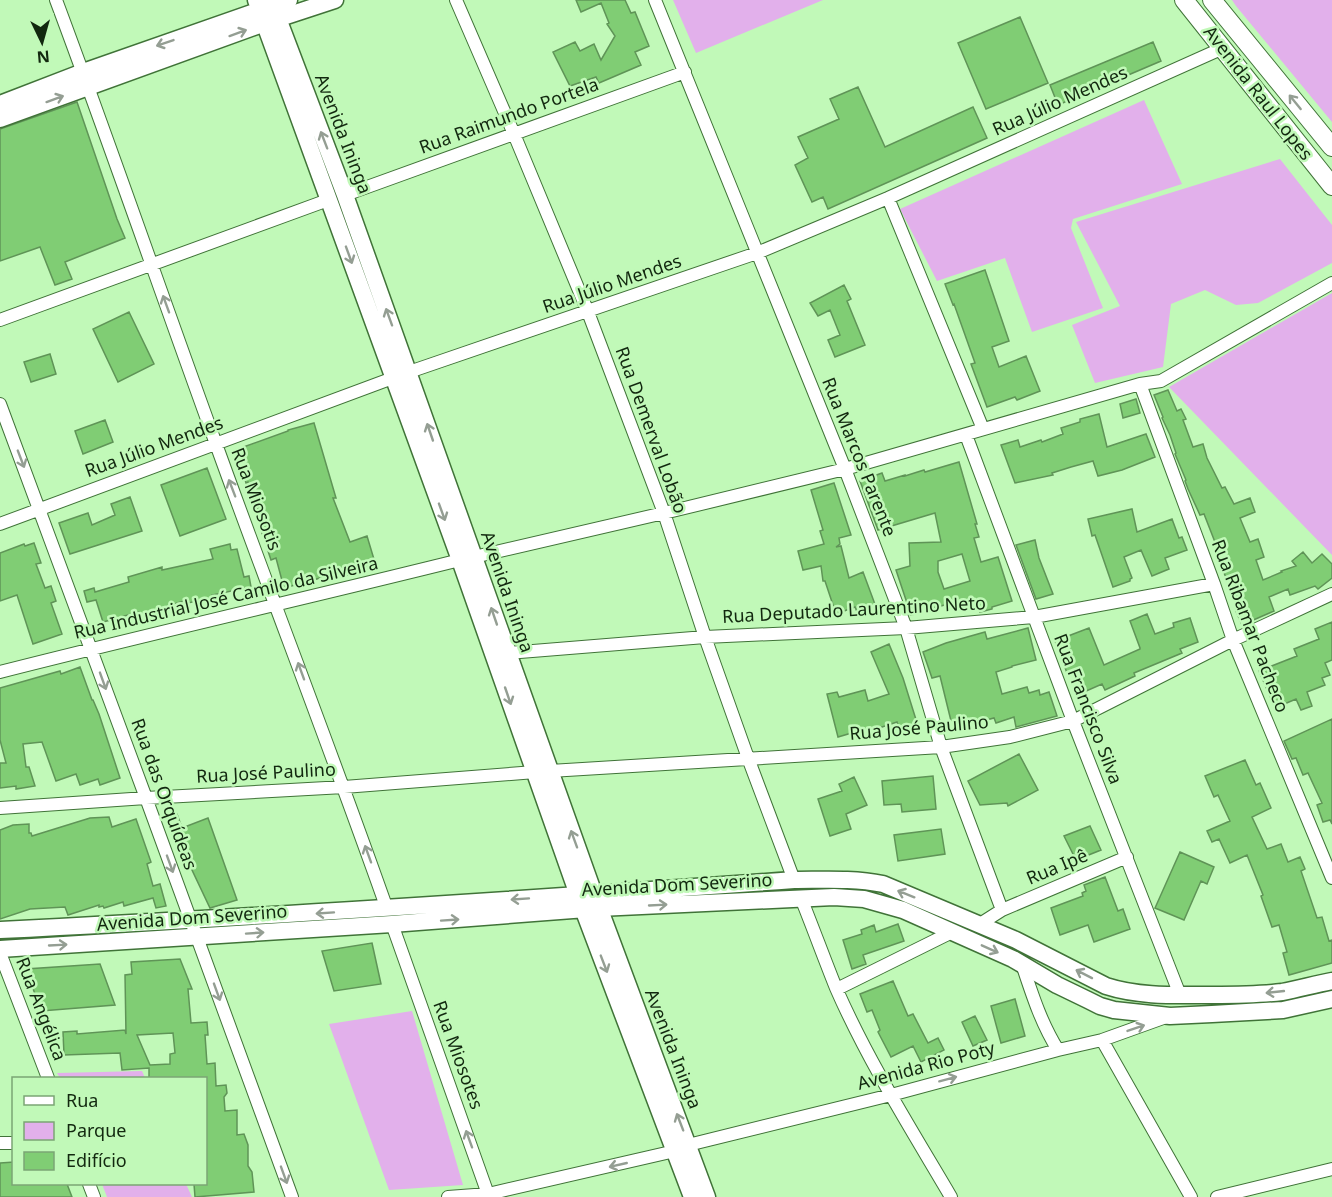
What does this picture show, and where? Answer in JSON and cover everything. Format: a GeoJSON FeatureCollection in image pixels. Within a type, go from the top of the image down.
{"type":"FeatureCollection","features":[{"type":"Feature","properties":{"kind":"main road"},"geometry":{"type":"LineString","coordinates":[[0,119],[86,79],[270,8],[335,0]]}},
{"type":"Feature","properties":{"kind":"main road","name":"Avenida Raul Lopes"},"geometry":{"type":"LineString","coordinates":[[1184,0],[1332,186]]}},
{"type":"Feature","properties":{"kind":"main road","name":"Avenida Raul Lopes"},"geometry":{"type":"LineString","coordinates":[[1212,0],[1332,147]]}},
{"type":"Feature","properties":{"kind":"main road","name":"Avenida Ininga"},"geometry":{"type":"LineString","coordinates":[[270,8],[345,195],[401,375],[589,902],[682,1148],[707,1197]]}},
{"type":"Feature","properties":{"kind":"main road","name":"Avenida Ininga"},"geometry":{"type":"LineString","coordinates":[[270,8],[328,200],[401,375]]}},
{"type":"Feature","properties":{"kind":"main road"},"geometry":{"type":"LineString","coordinates":[[0,104],[86,79]]}},
{"type":"Feature","properties":{"kind":"main road","name":"Avenida Dom Severino"},"geometry":{"type":"LineString","coordinates":[[0,951],[194,929],[589,902],[794,880],[842,879],[883,884],[1016,940],[1106,986],[1122,991],[1180,995],[1257,994],[1282,992],[1332,981]]}},
{"type":"Feature","properties":{"kind":"main road","name":"Avenida Dom Severino"},"geometry":{"type":"LineString","coordinates":[[589,902],[834,897],[864,899],[903,910],[1022,964],[1057,985],[1100,1006],[1121,1011],[1170,1016],[1283,1010],[1332,999]]}},
{"type":"Feature","properties":{"kind":"main road","name":"Avenida Dom Severino"},"geometry":{"type":"LineString","coordinates":[[0,930],[194,929]]}},
{"type":"Feature","properties":{"kind":"main road","name":"Avenida Ininga"},"geometry":{"type":"LineString","coordinates":[[682,1148],[692,1197]]}},
{"type":"Feature","properties":{"kind":"street","name":"Rua Miosotis"},"geometry":{"type":"LineString","coordinates":[[56,0],[390,917]]}},
{"type":"Feature","properties":{"kind":"street","name":"Rua Demerval Lobão"},"geometry":{"type":"LineString","coordinates":[[456,0],[588,312],[664,513],[705,637],[794,880]]}},
{"type":"Feature","properties":{"kind":"street","name":"Rua Marcos Parente"},"geometry":{"type":"LineString","coordinates":[[655,0],[845,469],[906,628],[941,747],[1002,910]]}},
{"type":"Feature","properties":{"kind":"street","name":"Rua Júlio Mendes"},"geometry":{"type":"LineString","coordinates":[[0,524],[401,375],[757,253],[888,198],[1223,48]]}},
{"type":"Feature","properties":{"kind":"street","name":"Rua Raimundo Portela"},"geometry":{"type":"LineString","coordinates":[[345,195],[685,72]]}},
{"type":"Feature","properties":{"kind":"street"},"geometry":{"type":"LineString","coordinates":[[888,198],[983,429]]}},
{"type":"Feature","properties":{"kind":"street"},"geometry":{"type":"LineString","coordinates":[[0,320],[328,200]]}},
{"type":"Feature","properties":{"kind":"street","name":"Rua Industrial José Camilo da Silveira"},"geometry":{"type":"LineString","coordinates":[[0,672],[91,648],[845,469],[1140,384],[1161,381],[1332,283]]}},
{"type":"Feature","properties":{"kind":"street","name":"Rua Ribamar Pacheco"},"geometry":{"type":"LineString","coordinates":[[1140,384],[1233,640],[1332,878]]}},
{"type":"Feature","properties":{"kind":"street","name":"Rua das Orquídeas"},"geometry":{"type":"LineString","coordinates":[[0,404],[292,1197]]}},
{"type":"Feature","properties":{"kind":"street","name":"Rua Francisco Silva"},"geometry":{"type":"LineString","coordinates":[[966,435],[1073,721],[1180,995]]}},
{"type":"Feature","properties":{"kind":"street","name":"Rua Deputado Laurentino Neto"},"geometry":{"type":"LineString","coordinates":[[501,655],[705,637],[906,628],[1034,617],[1214,584]]}},
{"type":"Feature","properties":{"kind":"street","name":"Rua José Paulino"},"geometry":{"type":"LineString","coordinates":[[0,808],[941,747],[1010,737],[1073,721],[1233,640],[1332,594]]}},
{"type":"Feature","properties":{"kind":"street","name":"Rua Ipê"},"geometry":{"type":"LineString","coordinates":[[1002,910],[1127,857]]}},
{"type":"Feature","properties":{"kind":"street"},"geometry":{"type":"LineString","coordinates":[[801,898],[837,989],[891,1095],[951,1197]]}},
{"type":"Feature","properties":{"kind":"street"},"geometry":{"type":"LineString","coordinates":[[980,924],[1002,910]]}},
{"type":"Feature","properties":{"kind":"street","name":"Rua Miosotes"},"geometry":{"type":"LineString","coordinates":[[390,917],[489,1196]]}},
{"type":"Feature","properties":{"kind":"street"},"geometry":{"type":"LineString","coordinates":[[837,989],[952,932]]}},
{"type":"Feature","properties":{"kind":"street","name":"Rua Angélica"},"geometry":{"type":"LineString","coordinates":[[0,951],[48,1077]]}},
{"type":"Feature","properties":{"kind":"street"},"geometry":{"type":"LineString","coordinates":[[1022,964],[1040,1017],[1058,1050]]}},
{"type":"Feature","properties":{"kind":"street","name":"Avenida Rio Poty"},"geometry":{"type":"LineString","coordinates":[[448,1197],[489,1196],[682,1148],[1102,1040],[1170,1016]]}},
{"type":"Feature","properties":{"kind":"street"},"geometry":{"type":"LineString","coordinates":[[1102,1040],[1191,1197]]}},
{"type":"Feature","properties":{"kind":"street"},"geometry":{"type":"LineString","coordinates":[[1217,1197],[1332,1169]]}},
{"type":"Feature","properties":{"kind":"green space"},"geometry":{"type":"Polygon","coordinates":[[[673,0],[823,0],[696,53],[673,0]]]}},
{"type":"Feature","properties":{"kind":"green space"},"geometry":{"type":"Polygon","coordinates":[[[1232,0],[1332,0],[1332,122],[1236,6],[1232,0]]]}},
{"type":"Feature","properties":{"kind":"green space"},"geometry":{"type":"Polygon","coordinates":[[[1144,100],[1182,184],[1073,219],[1071,228],[1103,308],[1032,332],[1005,258],[937,281],[900,209],[1144,100]]]}},
{"type":"Feature","properties":{"kind":"green space"},"geometry":{"type":"Polygon","coordinates":[[[1280,159],[1332,225],[1332,263],[1258,303],[1236,305],[1205,290],[1171,304],[1163,367],[1095,383],[1072,325],[1120,306],[1076,222],[1280,159]]]}},
{"type":"Feature","properties":{"kind":"green space"},"geometry":{"type":"Polygon","coordinates":[[[1332,293],[1332,555],[1169,387],[1332,293]]]}},
{"type":"Feature","properties":{"kind":"green space"},"geometry":{"type":"Polygon","coordinates":[[[412,1011],[463,1185],[389,1190],[329,1024],[412,1011]]]}},
{"type":"Feature","properties":{"kind":"green space"},"geometry":{"type":"Polygon","coordinates":[[[142,1071],[145,1077],[59,1077],[57,1073],[142,1071]]]}},
{"type":"Feature","properties":{"kind":"green space"},"geometry":{"type":"Polygon","coordinates":[[[102,1185],[186,1185],[192,1197],[107,1197],[102,1185]]]}},
{"type":"Feature","properties":{"kind":"building"},"geometry":{"type":"Polygon","coordinates":[[[576,0],[625,0],[631,13],[635,12],[649,46],[635,52],[641,65],[599,83],[596,77],[570,86],[553,52],[575,42],[580,51],[594,44],[601,60],[615,36],[607,24],[609,23],[601,3],[581,12],[576,0]]]}},
{"type":"Feature","properties":{"kind":"building"},"geometry":{"type":"Polygon","coordinates":[[[1020,17],[1048,83],[986,109],[958,43],[1020,17]]]}},
{"type":"Feature","properties":{"kind":"building"},"geometry":{"type":"Polygon","coordinates":[[[1153,42],[1161,61],[1058,105],[1050,85],[1153,42]]]}},
{"type":"Feature","properties":{"kind":"building"},"geometry":{"type":"Polygon","coordinates":[[[858,87],[885,147],[973,107],[987,138],[828,209],[823,197],[812,202],[795,165],[808,158],[798,137],[839,119],[830,99],[858,87]]]}},
{"type":"Feature","properties":{"kind":"building"},"geometry":{"type":"Polygon","coordinates":[[[77,102],[125,238],[65,262],[72,279],[55,285],[40,247],[0,261],[0,129],[77,102]]]}},
{"type":"Feature","properties":{"kind":"building"},"geometry":{"type":"Polygon","coordinates":[[[985,270],[1009,341],[992,347],[999,367],[1026,356],[1040,391],[1017,400],[1015,397],[987,407],[971,364],[975,363],[945,284],[985,270]]]}},
{"type":"Feature","properties":{"kind":"building"},"geometry":{"type":"Polygon","coordinates":[[[844,285],[851,299],[847,301],[865,345],[835,357],[828,340],[840,335],[830,310],[818,316],[810,303],[844,285]]]}},
{"type":"Feature","properties":{"kind":"building"},"geometry":{"type":"Polygon","coordinates":[[[129,312],[154,364],[118,382],[93,329],[129,312]]]}},
{"type":"Feature","properties":{"kind":"building"},"geometry":{"type":"Polygon","coordinates":[[[50,354],[56,374],[31,382],[24,362],[50,354]]]}},
{"type":"Feature","properties":{"kind":"building"},"geometry":{"type":"Polygon","coordinates":[[[1168,390],[1177,411],[1181,409],[1186,419],[1183,420],[1193,447],[1203,444],[1207,458],[1222,488],[1225,487],[1234,504],[1250,498],[1255,512],[1240,518],[1250,542],[1258,539],[1264,557],[1256,560],[1263,580],[1296,566],[1292,561],[1303,552],[1312,563],[1322,554],[1332,564],[1332,578],[1318,589],[1315,586],[1290,595],[1288,589],[1269,597],[1274,611],[1242,625],[1236,611],[1239,609],[1217,556],[1220,555],[1204,514],[1200,515],[1188,489],[1154,395],[1168,390]]]}},
{"type":"Feature","properties":{"kind":"building"},"geometry":{"type":"Polygon","coordinates":[[[1136,399],[1140,413],[1123,418],[1120,404],[1136,399]]]}},
{"type":"Feature","properties":{"kind":"building"},"geometry":{"type":"Polygon","coordinates":[[[1099,414],[1107,447],[1146,434],[1155,457],[1122,470],[1098,476],[1093,461],[1052,473],[1053,475],[1015,483],[1001,445],[1018,440],[1020,447],[1041,440],[1042,442],[1063,434],[1061,428],[1080,422],[1080,419],[1099,414]]]}},
{"type":"Feature","properties":{"kind":"building"},"geometry":{"type":"Polygon","coordinates":[[[105,420],[113,442],[83,454],[75,431],[105,420]]]}},
{"type":"Feature","properties":{"kind":"building"},"geometry":{"type":"Polygon","coordinates":[[[314,423],[336,498],[333,498],[350,542],[367,536],[376,566],[344,576],[342,572],[284,588],[276,558],[271,560],[261,530],[264,529],[235,450],[314,423]]]}},
{"type":"Feature","properties":{"kind":"building"},"geometry":{"type":"Polygon","coordinates":[[[959,462],[977,524],[975,524],[979,537],[974,538],[981,562],[998,557],[1012,601],[980,612],[976,599],[952,606],[951,603],[911,615],[896,570],[910,566],[909,543],[941,542],[935,513],[878,530],[860,481],[882,473],[885,481],[924,470],[925,472],[959,462]],[[962,554],[938,561],[938,572],[944,589],[970,581],[962,554]]]}},
{"type":"Feature","properties":{"kind":"building"},"geometry":{"type":"Polygon","coordinates":[[[207,468],[226,519],[180,536],[161,485],[207,468]]]}},
{"type":"Feature","properties":{"kind":"building"},"geometry":{"type":"Polygon","coordinates":[[[834,483],[851,535],[839,538],[840,544],[836,547],[841,546],[849,578],[863,572],[876,607],[858,614],[855,607],[836,614],[825,581],[823,581],[821,566],[803,570],[798,551],[824,544],[820,531],[823,530],[811,490],[834,483]]]}},
{"type":"Feature","properties":{"kind":"building"},"geometry":{"type":"Polygon","coordinates":[[[130,497],[142,531],[70,554],[59,523],[88,513],[92,525],[115,515],[111,504],[130,497]]]}},
{"type":"Feature","properties":{"kind":"building"},"geometry":{"type":"Polygon","coordinates":[[[1132,509],[1137,532],[1172,519],[1179,538],[1182,537],[1187,550],[1165,558],[1169,569],[1152,576],[1141,550],[1124,557],[1132,578],[1130,581],[1113,587],[1095,535],[1092,536],[1088,519],[1132,509]]]}},
{"type":"Feature","properties":{"kind":"building"},"geometry":{"type":"Polygon","coordinates":[[[1035,540],[1039,558],[1053,594],[1036,599],[1016,545],[1035,540]]]}},
{"type":"Feature","properties":{"kind":"building"},"geometry":{"type":"Polygon","coordinates":[[[34,543],[41,563],[36,564],[45,588],[51,586],[56,601],[51,603],[62,634],[33,644],[17,595],[0,601],[0,553],[24,544],[25,546],[34,543]]]}},
{"type":"Feature","properties":{"kind":"building"},"geometry":{"type":"Polygon","coordinates":[[[230,544],[231,550],[237,549],[244,577],[249,576],[251,587],[212,595],[212,598],[188,603],[187,600],[140,615],[139,612],[103,622],[96,600],[87,602],[84,591],[94,588],[95,592],[129,582],[128,577],[162,567],[162,570],[213,559],[210,549],[230,544]]]}},
{"type":"Feature","properties":{"kind":"building"},"geometry":{"type":"Polygon","coordinates":[[[1147,614],[1155,634],[1174,627],[1173,623],[1190,618],[1198,642],[1180,649],[1182,653],[1134,673],[1135,676],[1105,690],[1102,684],[1084,692],[1074,670],[1067,673],[1055,641],[1089,628],[1104,665],[1140,649],[1130,621],[1147,614]]]}},
{"type":"Feature","properties":{"kind":"building"},"geometry":{"type":"Polygon","coordinates":[[[1332,622],[1332,660],[1325,663],[1330,675],[1322,678],[1325,685],[1307,692],[1312,706],[1301,710],[1296,699],[1275,708],[1259,671],[1297,656],[1294,649],[1319,639],[1315,629],[1332,622]]]}},
{"type":"Feature","properties":{"kind":"building"},"geometry":{"type":"Polygon","coordinates":[[[1028,628],[1036,660],[996,672],[1002,694],[1027,687],[1029,693],[1039,690],[1040,695],[1049,692],[1057,716],[1016,727],[1014,717],[996,723],[994,718],[953,729],[940,676],[932,678],[923,652],[985,632],[987,639],[1028,628]]]}},
{"type":"Feature","properties":{"kind":"building"},"geometry":{"type":"Polygon","coordinates":[[[889,644],[903,678],[918,726],[900,731],[897,722],[876,729],[877,733],[857,739],[855,732],[838,737],[827,694],[837,692],[839,697],[865,690],[868,701],[889,694],[871,652],[889,644]]]}},
{"type":"Feature","properties":{"kind":"building"},"geometry":{"type":"Polygon","coordinates":[[[80,667],[99,714],[120,778],[100,785],[98,779],[80,785],[76,774],[56,781],[42,742],[23,744],[26,767],[29,767],[35,786],[16,789],[16,786],[0,788],[0,763],[6,763],[0,740],[0,688],[60,671],[61,674],[80,667]]]}},
{"type":"Feature","properties":{"kind":"building"},"geometry":{"type":"Polygon","coordinates":[[[1332,719],[1332,824],[1330,820],[1323,822],[1317,805],[1322,803],[1308,773],[1303,775],[1296,758],[1292,759],[1284,741],[1332,719]]]}},
{"type":"Feature","properties":{"kind":"building"},"geometry":{"type":"Polygon","coordinates":[[[1019,754],[1038,790],[1008,806],[1007,803],[980,805],[968,781],[1019,754]]]}},
{"type":"Feature","properties":{"kind":"building"},"geometry":{"type":"Polygon","coordinates":[[[1245,760],[1256,785],[1260,783],[1271,808],[1252,817],[1267,849],[1281,844],[1288,862],[1300,857],[1305,869],[1301,871],[1317,918],[1322,917],[1329,941],[1332,940],[1332,963],[1289,975],[1283,953],[1287,952],[1279,925],[1272,927],[1261,896],[1263,895],[1247,855],[1230,863],[1219,839],[1212,842],[1207,831],[1230,821],[1218,795],[1214,797],[1205,776],[1245,760]]]}},
{"type":"Feature","properties":{"kind":"building"},"geometry":{"type":"Polygon","coordinates":[[[933,776],[936,809],[902,812],[901,804],[884,805],[882,781],[933,776]]]}},
{"type":"Feature","properties":{"kind":"building"},"geometry":{"type":"Polygon","coordinates":[[[854,777],[867,805],[846,814],[851,829],[830,836],[818,799],[842,791],[839,784],[854,777]]]}},
{"type":"Feature","properties":{"kind":"building"},"geometry":{"type":"Polygon","coordinates":[[[177,814],[182,828],[208,818],[237,900],[210,908],[182,849],[178,850],[165,815],[177,814]]]}},
{"type":"Feature","properties":{"kind":"building"},"geometry":{"type":"Polygon","coordinates":[[[109,817],[112,827],[136,819],[151,862],[147,864],[153,886],[160,884],[166,906],[156,908],[153,898],[124,906],[123,902],[104,908],[99,905],[68,915],[65,907],[30,909],[0,919],[0,830],[13,825],[29,824],[29,833],[32,836],[90,818],[109,817]]]}},
{"type":"Feature","properties":{"kind":"building"},"geometry":{"type":"Polygon","coordinates":[[[1090,826],[1101,850],[1076,860],[1064,836],[1090,826]]]}},
{"type":"Feature","properties":{"kind":"building"},"geometry":{"type":"Polygon","coordinates":[[[941,829],[945,854],[898,861],[894,835],[941,829]]]}},
{"type":"Feature","properties":{"kind":"building"},"geometry":{"type":"Polygon","coordinates":[[[1180,852],[1214,867],[1207,884],[1201,881],[1184,920],[1155,908],[1180,852]]]}},
{"type":"Feature","properties":{"kind":"building"},"geometry":{"type":"Polygon","coordinates":[[[1105,877],[1118,911],[1123,909],[1130,929],[1094,942],[1088,925],[1060,935],[1051,908],[1083,896],[1082,893],[1086,891],[1084,885],[1105,877]]]}},
{"type":"Feature","properties":{"kind":"building"},"geometry":{"type":"Polygon","coordinates":[[[898,924],[904,941],[863,955],[866,964],[852,969],[843,940],[862,934],[861,930],[874,925],[876,932],[898,924]]]}},
{"type":"Feature","properties":{"kind":"building"},"geometry":{"type":"Polygon","coordinates":[[[372,943],[381,984],[334,991],[322,951],[372,943]]]}},
{"type":"Feature","properties":{"kind":"building"},"geometry":{"type":"Polygon","coordinates":[[[180,959],[192,989],[188,989],[191,1023],[207,1022],[208,1035],[205,1035],[207,1064],[215,1063],[216,1086],[226,1085],[225,1111],[237,1110],[237,1135],[244,1134],[248,1145],[248,1166],[252,1172],[254,1192],[195,1197],[194,1185],[207,1185],[207,1077],[149,1077],[149,1068],[122,1070],[120,1053],[64,1055],[63,1032],[77,1031],[77,1034],[125,1030],[126,1034],[125,975],[132,974],[131,962],[180,959]],[[173,1033],[137,1035],[150,1065],[170,1064],[170,1054],[175,1053],[173,1033]]]}},
{"type":"Feature","properties":{"kind":"building"},"geometry":{"type":"Polygon","coordinates":[[[100,964],[115,1005],[41,1011],[26,969],[100,964]]]}},
{"type":"Feature","properties":{"kind":"building"},"geometry":{"type":"Polygon","coordinates":[[[893,981],[908,1016],[913,1014],[928,1043],[938,1038],[944,1050],[921,1062],[913,1046],[891,1057],[878,1032],[880,1030],[872,1010],[867,1012],[860,994],[893,981]]]}},
{"type":"Feature","properties":{"kind":"building"},"geometry":{"type":"Polygon","coordinates":[[[1015,999],[1025,1036],[1001,1043],[991,1006],[1015,999]]]}},
{"type":"Feature","properties":{"kind":"building"},"geometry":{"type":"Polygon","coordinates":[[[975,1016],[987,1040],[973,1046],[962,1022],[975,1016]]]}},
{"type":"Feature","properties":{"kind":"building"},"geometry":{"type":"Polygon","coordinates":[[[12,1162],[12,1185],[67,1185],[72,1197],[0,1197],[0,1163],[12,1162]]]}}]}
